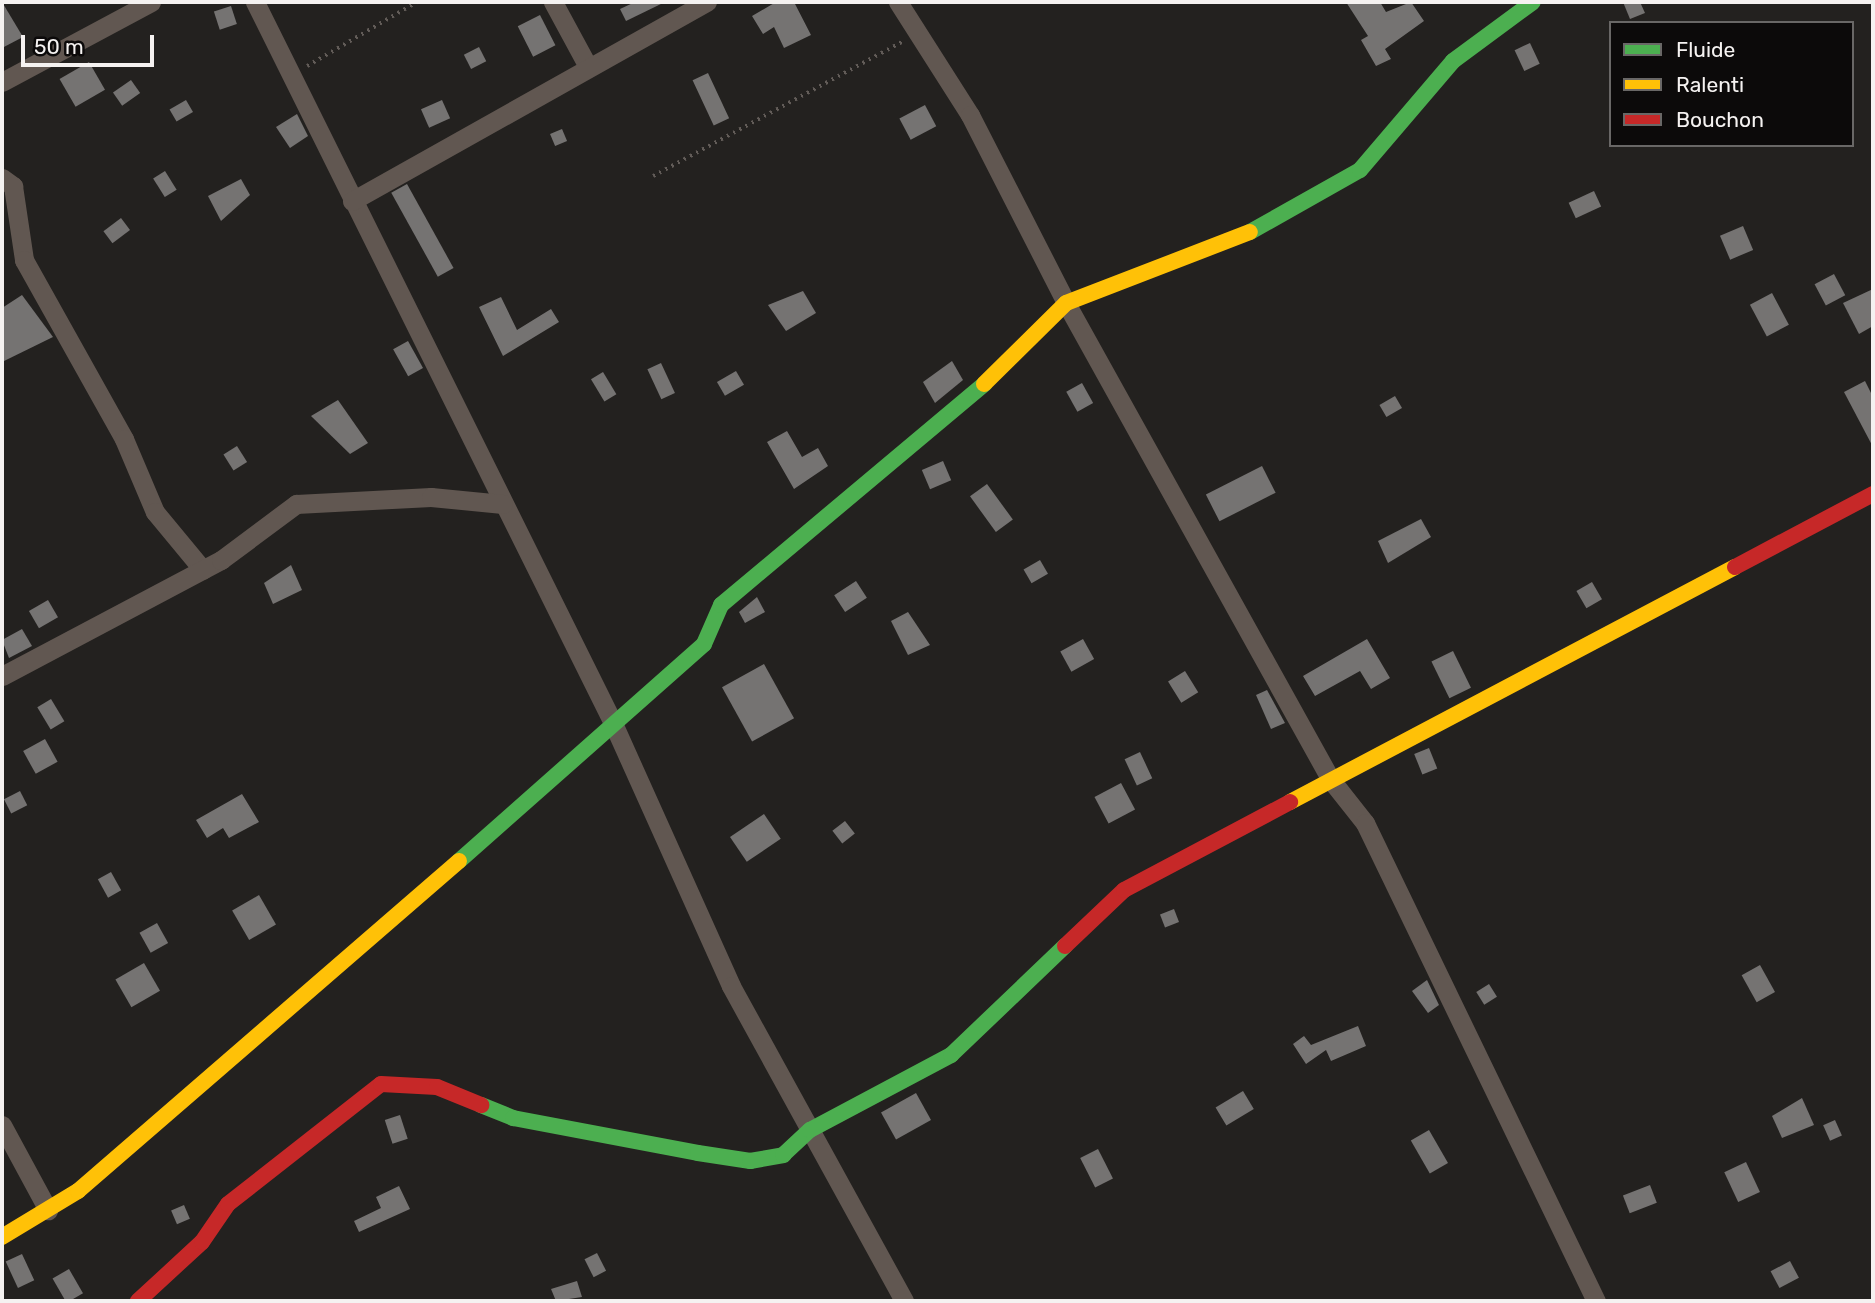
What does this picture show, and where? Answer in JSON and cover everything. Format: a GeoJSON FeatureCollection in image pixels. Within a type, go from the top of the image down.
{"type":"FeatureCollection","features":[{"type":"Feature","properties":{"kind":"street"},"geometry":{"type":"LineString","coordinates":[[2,82],[151,2]]}},
{"type":"Feature","properties":{"kind":"street"},"geometry":{"type":"LineString","coordinates":[[255,2],[612,721],[731,986],[904,1301]]}},
{"type":"Feature","properties":{"kind":"street"},"geometry":{"type":"LineString","coordinates":[[552,2],[587,65]]}},
{"type":"Feature","properties":{"kind":"street"},"geometry":{"type":"LineString","coordinates":[[352,201],[587,65],[707,2]]}},
{"type":"Feature","properties":{"kind":"street"},"geometry":{"type":"LineString","coordinates":[[898,2],[971,115],[1066,303],[1331,780],[1365,823],[1596,1301]]}},
{"type":"Feature","properties":{"kind":"street"},"geometry":{"type":"LineString","coordinates":[[2,1237],[48,1210],[304,998],[612,721],[704,644],[721,605],[982,386],[1066,303],[1234,241],[1360,170],[1452,61],[1533,2]]}},
{"type":"Feature","properties":{"kind":"street"},"geometry":{"type":"LineString","coordinates":[[2,178],[13,186],[24,260],[124,439],[155,512],[203,570]]}},
{"type":"Feature","properties":{"kind":"street"},"geometry":{"type":"LineString","coordinates":[[138,1301],[202,1242],[228,1205],[381,1084],[437,1087],[513,1118],[750,1161],[783,1155],[810,1130],[951,1055],[1124,890],[1873,494]]}},
{"type":"Feature","properties":{"kind":"street"},"geometry":{"type":"LineString","coordinates":[[2,676],[203,570],[296,504],[431,497],[503,504]]}},
{"type":"Feature","properties":{"kind":"street"},"geometry":{"type":"LineString","coordinates":[[2,1125],[48,1210]]}},
{"type":"Feature","properties":{"kind":"path"},"geometry":{"type":"LineString","coordinates":[[290,75],[417,2]]}},
{"type":"Feature","properties":{"kind":"path"},"geometry":{"type":"LineString","coordinates":[[653,176],[917,34]]}},
{"type":"Feature","properties":{"kind":"building"},"geometry":{"type":"Polygon","coordinates":[[[2,2],[23,37],[2,48],[2,2]]]}},
{"type":"Feature","properties":{"kind":"building"},"geometry":{"type":"Polygon","coordinates":[[[635,2],[665,2],[626,21],[620,9],[635,2]]]}},
{"type":"Feature","properties":{"kind":"building"},"geometry":{"type":"Polygon","coordinates":[[[776,2],[794,2],[811,35],[784,48],[774,27],[763,34],[752,16],[776,2]]]}},
{"type":"Feature","properties":{"kind":"building"},"geometry":{"type":"Polygon","coordinates":[[[1346,2],[1380,2],[1386,12],[1411,2],[1424,21],[1385,49],[1391,59],[1376,66],[1361,40],[1368,36],[1346,2]]]}},
{"type":"Feature","properties":{"kind":"building"},"geometry":{"type":"Polygon","coordinates":[[[1623,2],[1640,2],[1645,13],[1630,19],[1623,2]]]}},
{"type":"Feature","properties":{"kind":"building"},"geometry":{"type":"Polygon","coordinates":[[[231,6],[237,24],[220,30],[214,12],[231,6]]]}},
{"type":"Feature","properties":{"kind":"building"},"geometry":{"type":"Polygon","coordinates":[[[540,15],[555,45],[533,57],[518,26],[540,15]]]}},
{"type":"Feature","properties":{"kind":"building"},"geometry":{"type":"Polygon","coordinates":[[[1530,43],[1540,64],[1524,71],[1515,50],[1530,43]]]}},
{"type":"Feature","properties":{"kind":"building"},"geometry":{"type":"Polygon","coordinates":[[[479,47],[486,61],[471,69],[464,55],[479,47]]]}},
{"type":"Feature","properties":{"kind":"building"},"geometry":{"type":"Polygon","coordinates":[[[89,62],[105,90],[76,107],[60,79],[89,62]]]}},
{"type":"Feature","properties":{"kind":"building"},"geometry":{"type":"Polygon","coordinates":[[[708,73],[729,118],[714,125],[693,80],[708,73]]]}},
{"type":"Feature","properties":{"kind":"building"},"geometry":{"type":"Polygon","coordinates":[[[131,80],[140,93],[122,106],[113,93],[131,80]]]}},
{"type":"Feature","properties":{"kind":"building"},"geometry":{"type":"Polygon","coordinates":[[[186,100],[193,112],[177,122],[170,109],[186,100]]]}},
{"type":"Feature","properties":{"kind":"building"},"geometry":{"type":"Polygon","coordinates":[[[442,100],[450,118],[429,128],[421,109],[442,100]]]}},
{"type":"Feature","properties":{"kind":"building"},"geometry":{"type":"Polygon","coordinates":[[[925,105],[936,126],[911,140],[899,119],[925,105]]]}},
{"type":"Feature","properties":{"kind":"building"},"geometry":{"type":"Polygon","coordinates":[[[297,114],[308,136],[290,148],[276,127],[297,114]]]}},
{"type":"Feature","properties":{"kind":"building"},"geometry":{"type":"Polygon","coordinates":[[[562,129],[567,141],[555,146],[550,134],[562,129]]]}},
{"type":"Feature","properties":{"kind":"building"},"geometry":{"type":"Polygon","coordinates":[[[165,171],[177,190],[165,197],[153,178],[165,171]]]}},
{"type":"Feature","properties":{"kind":"building"},"geometry":{"type":"Polygon","coordinates":[[[241,179],[250,195],[221,221],[208,196],[241,179]]]}},
{"type":"Feature","properties":{"kind":"building"},"geometry":{"type":"Polygon","coordinates":[[[407,184],[454,268],[438,277],[391,193],[407,184]]]}},
{"type":"Feature","properties":{"kind":"building"},"geometry":{"type":"Polygon","coordinates":[[[1594,191],[1601,206],[1576,218],[1569,203],[1594,191]]]}},
{"type":"Feature","properties":{"kind":"building"},"geometry":{"type":"Polygon","coordinates":[[[121,218],[130,230],[112,243],[103,231],[121,218]]]}},
{"type":"Feature","properties":{"kind":"building"},"geometry":{"type":"Polygon","coordinates":[[[1743,226],[1753,250],[1730,260],[1720,236],[1743,226]]]}},
{"type":"Feature","properties":{"kind":"building"},"geometry":{"type":"Polygon","coordinates":[[[1834,274],[1845,295],[1826,306],[1815,284],[1834,274]]]}},
{"type":"Feature","properties":{"kind":"building"},"geometry":{"type":"Polygon","coordinates":[[[1873,289],[1873,326],[1859,334],[1843,303],[1873,289]]]}},
{"type":"Feature","properties":{"kind":"building"},"geometry":{"type":"Polygon","coordinates":[[[803,291],[816,313],[786,331],[768,305],[803,291]]]}},
{"type":"Feature","properties":{"kind":"building"},"geometry":{"type":"Polygon","coordinates":[[[1772,293],[1789,325],[1767,337],[1750,305],[1772,293]]]}},
{"type":"Feature","properties":{"kind":"building"},"geometry":{"type":"Polygon","coordinates":[[[22,295],[53,337],[2,362],[2,308],[22,295]]]}},
{"type":"Feature","properties":{"kind":"building"},"geometry":{"type":"Polygon","coordinates":[[[501,297],[517,330],[551,309],[559,322],[503,356],[479,307],[501,297]]]}},
{"type":"Feature","properties":{"kind":"building"},"geometry":{"type":"Polygon","coordinates":[[[408,341],[423,368],[408,376],[393,349],[408,341]]]}},
{"type":"Feature","properties":{"kind":"building"},"geometry":{"type":"Polygon","coordinates":[[[952,361],[963,380],[935,403],[923,382],[952,361]]]}},
{"type":"Feature","properties":{"kind":"building"},"geometry":{"type":"Polygon","coordinates":[[[661,363],[675,393],[661,399],[647,369],[661,363]]]}},
{"type":"Feature","properties":{"kind":"building"},"geometry":{"type":"Polygon","coordinates":[[[736,371],[744,385],[725,396],[717,382],[736,371]]]}},
{"type":"Feature","properties":{"kind":"building"},"geometry":{"type":"Polygon","coordinates":[[[603,372],[616,394],[604,401],[591,379],[603,372]]]}},
{"type":"Feature","properties":{"kind":"building"},"geometry":{"type":"Polygon","coordinates":[[[1865,381],[1873,397],[1873,447],[1844,392],[1865,381]]]}},
{"type":"Feature","properties":{"kind":"building"},"geometry":{"type":"Polygon","coordinates":[[[1082,383],[1093,403],[1077,412],[1066,392],[1082,383]]]}},
{"type":"Feature","properties":{"kind":"building"},"geometry":{"type":"Polygon","coordinates":[[[1395,396],[1402,408],[1386,417],[1379,405],[1395,396]]]}},
{"type":"Feature","properties":{"kind":"building"},"geometry":{"type":"Polygon","coordinates":[[[338,400],[368,443],[350,454],[311,416],[338,400]]]}},
{"type":"Feature","properties":{"kind":"building"},"geometry":{"type":"Polygon","coordinates":[[[787,431],[802,457],[818,448],[828,466],[794,489],[767,442],[787,431]]]}},
{"type":"Feature","properties":{"kind":"building"},"geometry":{"type":"Polygon","coordinates":[[[237,446],[247,462],[233,471],[223,454],[237,446]]]}},
{"type":"Feature","properties":{"kind":"building"},"geometry":{"type":"Polygon","coordinates":[[[943,461],[951,480],[930,489],[922,470],[943,461]]]}},
{"type":"Feature","properties":{"kind":"building"},"geometry":{"type":"Polygon","coordinates":[[[1262,466],[1276,493],[1219,521],[1206,495],[1262,466]]]}},
{"type":"Feature","properties":{"kind":"building"},"geometry":{"type":"Polygon","coordinates":[[[987,484],[1013,520],[996,532],[970,496],[987,484]]]}},
{"type":"Feature","properties":{"kind":"building"},"geometry":{"type":"Polygon","coordinates":[[[1421,519],[1431,537],[1388,563],[1378,541],[1421,519]]]}},
{"type":"Feature","properties":{"kind":"building"},"geometry":{"type":"Polygon","coordinates":[[[1040,560],[1048,574],[1032,583],[1024,570],[1040,560]]]}},
{"type":"Feature","properties":{"kind":"building"},"geometry":{"type":"Polygon","coordinates":[[[291,565],[302,590],[273,604],[264,583],[291,565]]]}},
{"type":"Feature","properties":{"kind":"building"},"geometry":{"type":"Polygon","coordinates":[[[856,581],[867,598],[845,612],[834,595],[856,581]]]}},
{"type":"Feature","properties":{"kind":"building"},"geometry":{"type":"Polygon","coordinates":[[[1592,582],[1602,599],[1586,608],[1576,591],[1592,582]]]}},
{"type":"Feature","properties":{"kind":"building"},"geometry":{"type":"Polygon","coordinates":[[[757,597],[765,612],[745,623],[739,612],[757,597]]]}},
{"type":"Feature","properties":{"kind":"building"},"geometry":{"type":"Polygon","coordinates":[[[48,600],[58,617],[39,628],[29,611],[48,600]]]}},
{"type":"Feature","properties":{"kind":"building"},"geometry":{"type":"Polygon","coordinates":[[[908,612],[930,645],[908,655],[891,621],[908,612]]]}},
{"type":"Feature","properties":{"kind":"building"},"geometry":{"type":"Polygon","coordinates":[[[22,629],[32,646],[9,658],[2,640],[22,629]]]}},
{"type":"Feature","properties":{"kind":"building"},"geometry":{"type":"Polygon","coordinates":[[[1083,639],[1094,659],[1071,672],[1060,652],[1083,639]]]}},
{"type":"Feature","properties":{"kind":"building"},"geometry":{"type":"Polygon","coordinates":[[[1367,639],[1390,678],[1371,689],[1360,671],[1315,696],[1303,676],[1367,639]]]}},
{"type":"Feature","properties":{"kind":"building"},"geometry":{"type":"Polygon","coordinates":[[[1453,651],[1471,688],[1449,698],[1431,662],[1453,651]]]}},
{"type":"Feature","properties":{"kind":"building"},"geometry":{"type":"Polygon","coordinates":[[[764,664],[794,718],[752,741],[722,687],[764,664]]]}},
{"type":"Feature","properties":{"kind":"building"},"geometry":{"type":"Polygon","coordinates":[[[1185,671],[1198,692],[1181,703],[1168,682],[1185,671]]]}},
{"type":"Feature","properties":{"kind":"building"},"geometry":{"type":"Polygon","coordinates":[[[1267,690],[1285,723],[1271,729],[1256,695],[1267,690]]]}},
{"type":"Feature","properties":{"kind":"building"},"geometry":{"type":"Polygon","coordinates":[[[51,699],[64,721],[51,730],[37,707],[51,699]]]}},
{"type":"Feature","properties":{"kind":"building"},"geometry":{"type":"Polygon","coordinates":[[[45,739],[58,762],[36,774],[23,751],[45,739]]]}},
{"type":"Feature","properties":{"kind":"building"},"geometry":{"type":"Polygon","coordinates":[[[1429,748],[1437,768],[1422,774],[1414,754],[1429,748]]]}},
{"type":"Feature","properties":{"kind":"building"},"geometry":{"type":"Polygon","coordinates":[[[1140,752],[1152,778],[1137,785],[1125,759],[1140,752]]]}},
{"type":"Feature","properties":{"kind":"building"},"geometry":{"type":"Polygon","coordinates":[[[1121,783],[1135,809],[1109,824],[1095,797],[1121,783]]]}},
{"type":"Feature","properties":{"kind":"building"},"geometry":{"type":"Polygon","coordinates":[[[20,791],[27,805],[11,813],[4,799],[20,791]]]}},
{"type":"Feature","properties":{"kind":"building"},"geometry":{"type":"Polygon","coordinates":[[[242,794],[259,822],[229,838],[223,828],[207,838],[196,820],[242,794]]]}},
{"type":"Feature","properties":{"kind":"building"},"geometry":{"type":"Polygon","coordinates":[[[764,814],[781,839],[747,862],[730,837],[764,814]]]}},
{"type":"Feature","properties":{"kind":"building"},"geometry":{"type":"Polygon","coordinates":[[[845,821],[855,834],[842,843],[832,831],[845,821]]]}},
{"type":"Feature","properties":{"kind":"building"},"geometry":{"type":"Polygon","coordinates":[[[111,872],[121,890],[108,898],[98,879],[111,872]]]}},
{"type":"Feature","properties":{"kind":"building"},"geometry":{"type":"Polygon","coordinates":[[[259,895],[276,924],[249,940],[232,910],[259,895]]]}},
{"type":"Feature","properties":{"kind":"building"},"geometry":{"type":"Polygon","coordinates":[[[1174,909],[1179,922],[1165,927],[1160,914],[1174,909]]]}},
{"type":"Feature","properties":{"kind":"building"},"geometry":{"type":"Polygon","coordinates":[[[157,923],[168,943],[151,953],[140,933],[157,923]]]}},
{"type":"Feature","properties":{"kind":"building"},"geometry":{"type":"Polygon","coordinates":[[[144,963],[160,991],[131,1007],[115,980],[144,963]]]}},
{"type":"Feature","properties":{"kind":"building"},"geometry":{"type":"Polygon","coordinates":[[[1760,965],[1775,992],[1757,1002],[1742,975],[1760,965]]]}},
{"type":"Feature","properties":{"kind":"building"},"geometry":{"type":"Polygon","coordinates":[[[1427,980],[1439,1005],[1428,1013],[1412,991],[1427,980]]]}},
{"type":"Feature","properties":{"kind":"building"},"geometry":{"type":"Polygon","coordinates":[[[1489,984],[1497,997],[1484,1005],[1476,992],[1489,984]]]}},
{"type":"Feature","properties":{"kind":"building"},"geometry":{"type":"Polygon","coordinates":[[[1358,1026],[1366,1046],[1331,1061],[1326,1050],[1306,1064],[1293,1044],[1304,1036],[1311,1045],[1358,1026]]]}},
{"type":"Feature","properties":{"kind":"building"},"geometry":{"type":"Polygon","coordinates":[[[1243,1091],[1254,1109],[1226,1125],[1216,1107],[1243,1091]]]}},
{"type":"Feature","properties":{"kind":"building"},"geometry":{"type":"Polygon","coordinates":[[[916,1093],[931,1120],[896,1140],[881,1112],[916,1093]]]}},
{"type":"Feature","properties":{"kind":"building"},"geometry":{"type":"Polygon","coordinates":[[[1802,1098],[1814,1125],[1782,1138],[1772,1116],[1802,1098]]]}},
{"type":"Feature","properties":{"kind":"building"},"geometry":{"type":"Polygon","coordinates":[[[400,1115],[408,1139],[393,1144],[385,1120],[400,1115]]]}},
{"type":"Feature","properties":{"kind":"building"},"geometry":{"type":"Polygon","coordinates":[[[1835,1120],[1842,1136],[1830,1141],[1823,1125],[1835,1120]]]}},
{"type":"Feature","properties":{"kind":"building"},"geometry":{"type":"Polygon","coordinates":[[[1429,1130],[1448,1163],[1430,1173],[1411,1140],[1429,1130]]]}},
{"type":"Feature","properties":{"kind":"building"},"geometry":{"type":"Polygon","coordinates":[[[1098,1149],[1113,1178],[1095,1187],[1080,1158],[1098,1149]]]}},
{"type":"Feature","properties":{"kind":"building"},"geometry":{"type":"Polygon","coordinates":[[[1746,1162],[1760,1192],[1738,1202],[1724,1172],[1746,1162]]]}},
{"type":"Feature","properties":{"kind":"building"},"geometry":{"type":"Polygon","coordinates":[[[1650,1185],[1657,1203],[1630,1213],[1623,1195],[1650,1185]]]}},
{"type":"Feature","properties":{"kind":"building"},"geometry":{"type":"Polygon","coordinates":[[[399,1186],[410,1209],[359,1232],[354,1221],[381,1208],[376,1197],[399,1186]]]}},
{"type":"Feature","properties":{"kind":"building"},"geometry":{"type":"Polygon","coordinates":[[[184,1205],[190,1219],[177,1224],[171,1210],[184,1205]]]}},
{"type":"Feature","properties":{"kind":"building"},"geometry":{"type":"Polygon","coordinates":[[[597,1253],[606,1271],[594,1277],[585,1259],[597,1253]]]}},
{"type":"Feature","properties":{"kind":"building"},"geometry":{"type":"Polygon","coordinates":[[[22,1254],[34,1280],[18,1288],[6,1262],[22,1254]]]}},
{"type":"Feature","properties":{"kind":"building"},"geometry":{"type":"Polygon","coordinates":[[[1790,1261],[1799,1278],[1779,1288],[1771,1271],[1790,1261]]]}},
{"type":"Feature","properties":{"kind":"building"},"geometry":{"type":"Polygon","coordinates":[[[69,1269],[83,1293],[66,1301],[53,1278],[69,1269]]]}},
{"type":"Feature","properties":{"kind":"building"},"geometry":{"type":"Polygon","coordinates":[[[577,1281],[582,1297],[556,1301],[551,1289],[577,1281]]]}},
{"type":"Feature","properties":{"kind":"traffic: fast"},"geometry":{"type":"LineString","coordinates":[[1250,232],[1360,170],[1453,61],[1533,2]]}},
{"type":"Feature","properties":{"kind":"traffic: fast"},"geometry":{"type":"LineString","coordinates":[[459,861],[704,644],[721,605],[984,384]]}},
{"type":"Feature","properties":{"kind":"traffic: fast"},"geometry":{"type":"LineString","coordinates":[[481,1105],[513,1118],[698,1153],[750,1161],[783,1155],[810,1130],[951,1055],[1065,946]]}},
{"type":"Feature","properties":{"kind":"traffic: slow"},"geometry":{"type":"LineString","coordinates":[[984,384],[1066,303],[1250,232]]}},
{"type":"Feature","properties":{"kind":"traffic: slow"},"geometry":{"type":"LineString","coordinates":[[1290,802],[1735,567]]}},
{"type":"Feature","properties":{"kind":"traffic: slow"},"geometry":{"type":"LineString","coordinates":[[2,1237],[78,1191],[459,861]]}},
{"type":"Feature","properties":{"kind":"traffic: jam"},"geometry":{"type":"LineString","coordinates":[[1735,567],[1873,494]]}},
{"type":"Feature","properties":{"kind":"traffic: jam"},"geometry":{"type":"LineString","coordinates":[[1065,946],[1124,890],[1290,802]]}},
{"type":"Feature","properties":{"kind":"traffic: jam"},"geometry":{"type":"LineString","coordinates":[[138,1301],[202,1242],[228,1204],[381,1084],[437,1087],[481,1105]]}}]}
